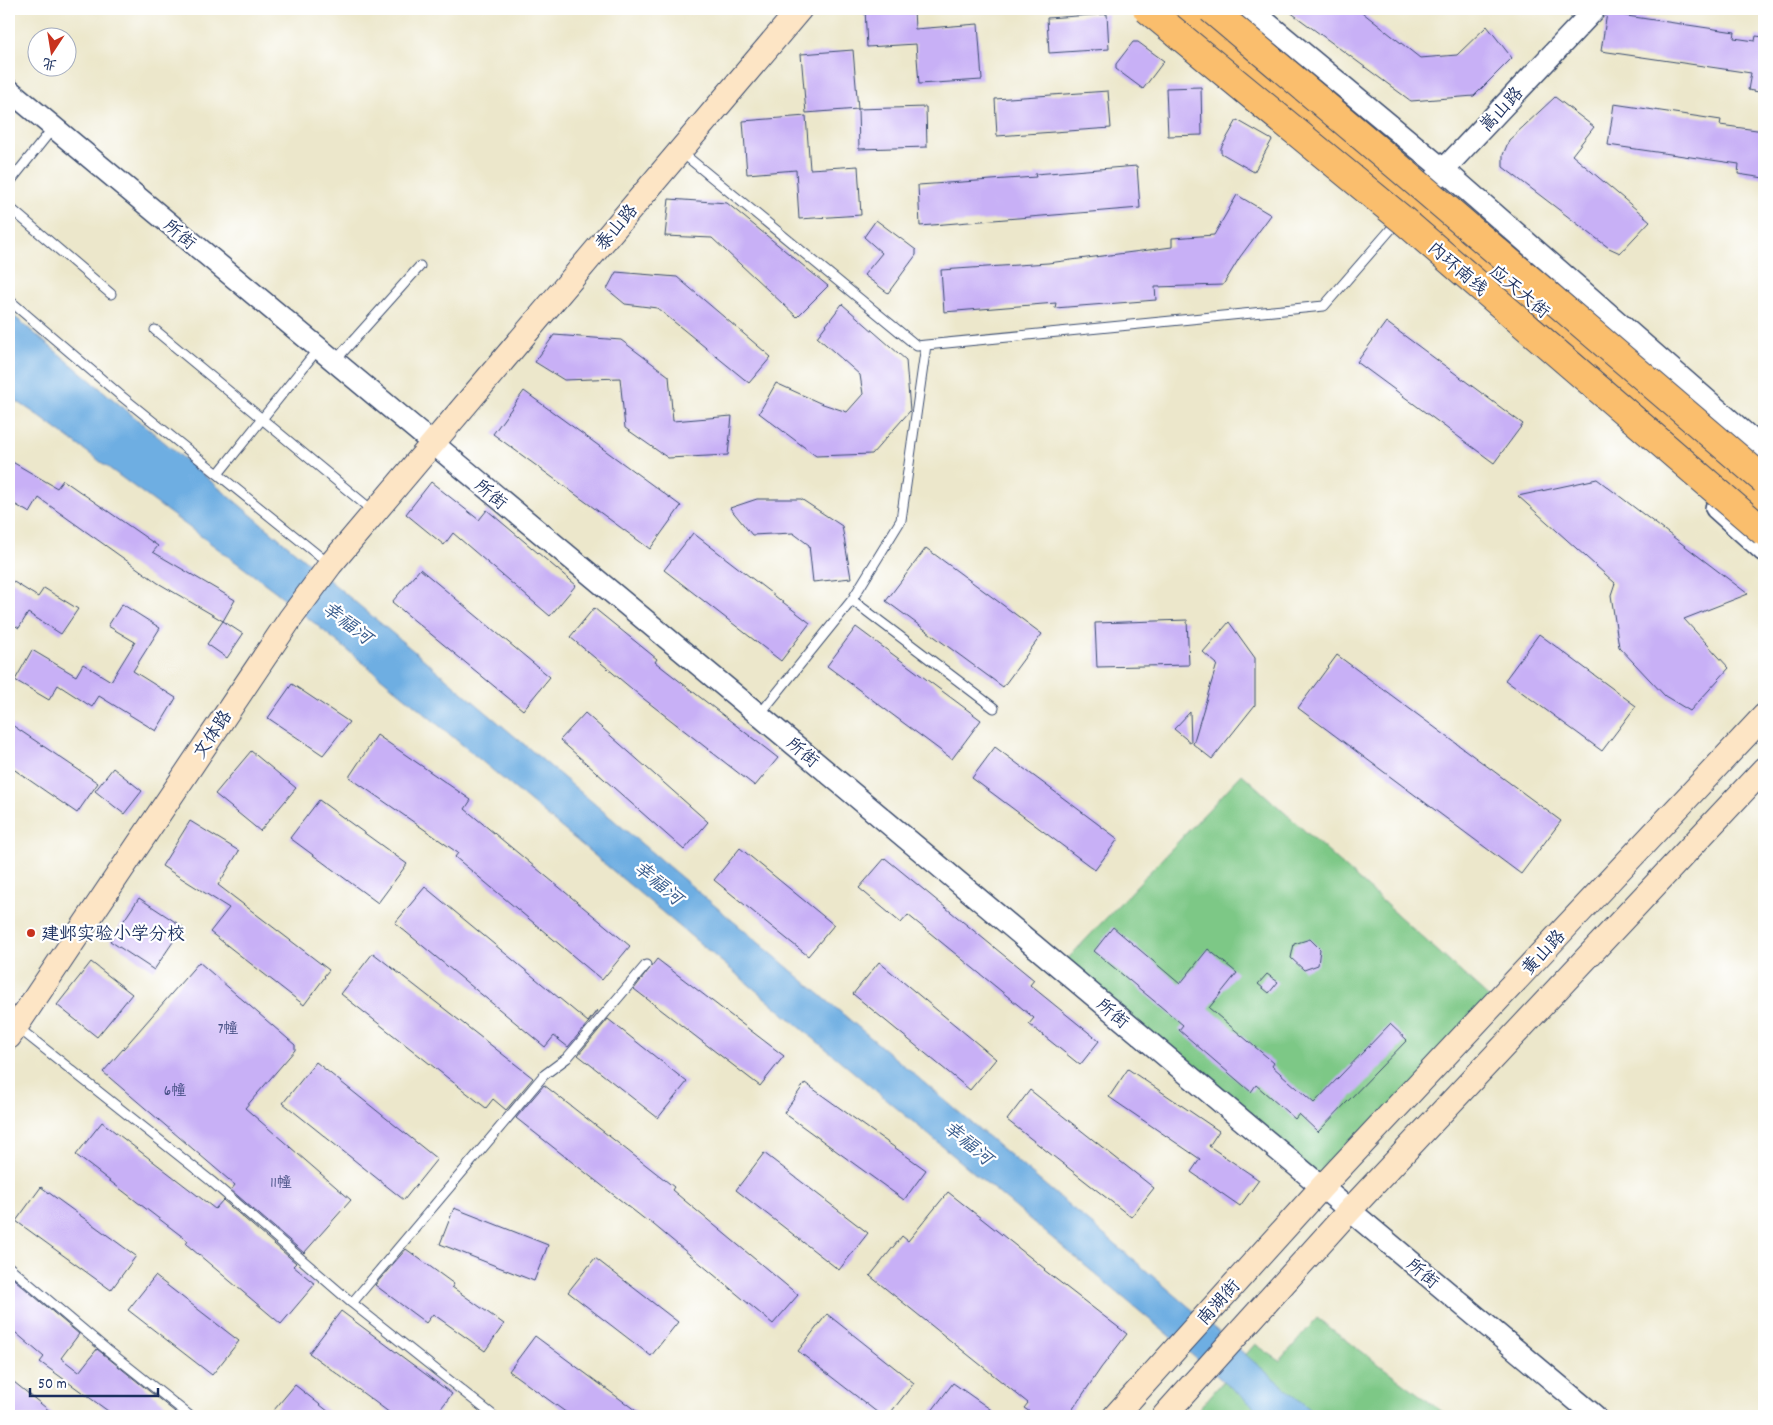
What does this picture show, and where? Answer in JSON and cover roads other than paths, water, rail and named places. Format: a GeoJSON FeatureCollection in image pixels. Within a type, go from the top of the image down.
{"type":"FeatureCollection","features":[{"type":"Feature","properties":{"kind":"main road","name":"泰山路"},"geometry":{"type":"LineString","coordinates":[[431,444],[800,9]]}},
{"type":"Feature","properties":{"kind":"main road","name":"内环南线"},"geometry":{"type":"LineString","coordinates":[[1147,9],[1403,220],[1764,532]]}},
{"type":"Feature","properties":{"kind":"main road","name":"应天大街"},"geometry":{"type":"LineString","coordinates":[[1161,9],[1411,206],[1764,498]]}},
{"type":"Feature","properties":{"kind":"main road","name":"应天大街"},"geometry":{"type":"LineString","coordinates":[[1183,9],[1411,206],[1764,517]]}},
{"type":"Feature","properties":{"kind":"main road"},"geometry":{"type":"LineString","coordinates":[[1211,9],[1398,166],[1764,480]]}},
{"type":"Feature","properties":{"kind":"main road","name":"文体路"},"geometry":{"type":"LineString","coordinates":[[12,1031],[294,613],[327,569],[431,444]]}},
{"type":"Feature","properties":{"kind":"main road","name":"黄山路"},"geometry":{"type":"LineString","coordinates":[[1321,1188],[1764,716]]}},
{"type":"Feature","properties":{"kind":"main road","name":"黄山路"},"geometry":{"type":"LineString","coordinates":[[1349,1211],[1764,769]]}},
{"type":"Feature","properties":{"kind":"main road","name":"南湖街"},"geometry":{"type":"LineString","coordinates":[[1115,1416],[1321,1188]]}},
{"type":"Feature","properties":{"kind":"main road","name":"南湖街"},"geometry":{"type":"LineString","coordinates":[[1164,1416],[1349,1211]]}},
{"type":"Feature","properties":{"kind":"street"},"geometry":{"type":"LineString","coordinates":[[1250,9],[1444,170],[1764,450]]}},
{"type":"Feature","properties":{"kind":"street","name":"嵩山路"},"geometry":{"type":"LineString","coordinates":[[1411,206],[1595,9]]}},
{"type":"Feature","properties":{"kind":"street","name":"所街"},"geometry":{"type":"LineString","coordinates":[[9,90],[431,444],[759,715],[1595,1416]]}},
{"type":"Feature","properties":{"kind":"street","name":"应天大街"},"geometry":{"type":"LineString","coordinates":[[1411,206],[1415,245],[1764,551]]}},
{"type":"Feature","properties":{"kind":"lane"},"geometry":{"type":"LineString","coordinates":[[9,183],[53,128]]}},
{"type":"Feature","properties":{"kind":"lane"},"geometry":{"type":"LineString","coordinates":[[680,151],[917,346],[1324,306],[1411,206]]}},
{"type":"Feature","properties":{"kind":"lane"},"geometry":{"type":"LineString","coordinates":[[9,207],[110,294]]}},
{"type":"Feature","properties":{"kind":"lane"},"geometry":{"type":"LineString","coordinates":[[218,474],[262,419],[420,266]]}},
{"type":"Feature","properties":{"kind":"lane"},"geometry":{"type":"LineString","coordinates":[[9,300],[120,395],[218,474],[327,569]]}},
{"type":"Feature","properties":{"kind":"lane"},"geometry":{"type":"LineString","coordinates":[[155,330],[374,512]]}},
{"type":"Feature","properties":{"kind":"lane"},"geometry":{"type":"LineString","coordinates":[[759,715],[852,600],[901,520],[926,345]]}},
{"type":"Feature","properties":{"kind":"lane"},"geometry":{"type":"LineString","coordinates":[[852,600],[994,708]]}},
{"type":"Feature","properties":{"kind":"lane"},"geometry":{"type":"LineString","coordinates":[[352,1303],[544,1075],[567,1058],[646,965]]}},
{"type":"Feature","properties":{"kind":"lane"},"geometry":{"type":"LineString","coordinates":[[12,1031],[211,1181],[352,1303],[494,1416]]}},
{"type":"Feature","properties":{"kind":"lane"},"geometry":{"type":"LineString","coordinates":[[9,1267],[106,1350],[190,1416]]}},
{"type":"Feature","properties":{"kind":"water","name":"幸福河"},"geometry":{"type":"Polygon","coordinates":[[[9,312],[428,663],[1318,1416],[1265,1416],[411,702],[275,591],[9,396],[9,312]]]}},
{"type":"Feature","properties":{"kind":"place","name":"建邺实验小学分校"},"geometry":{"type":"Point","coordinates":[31,933]}}]}
